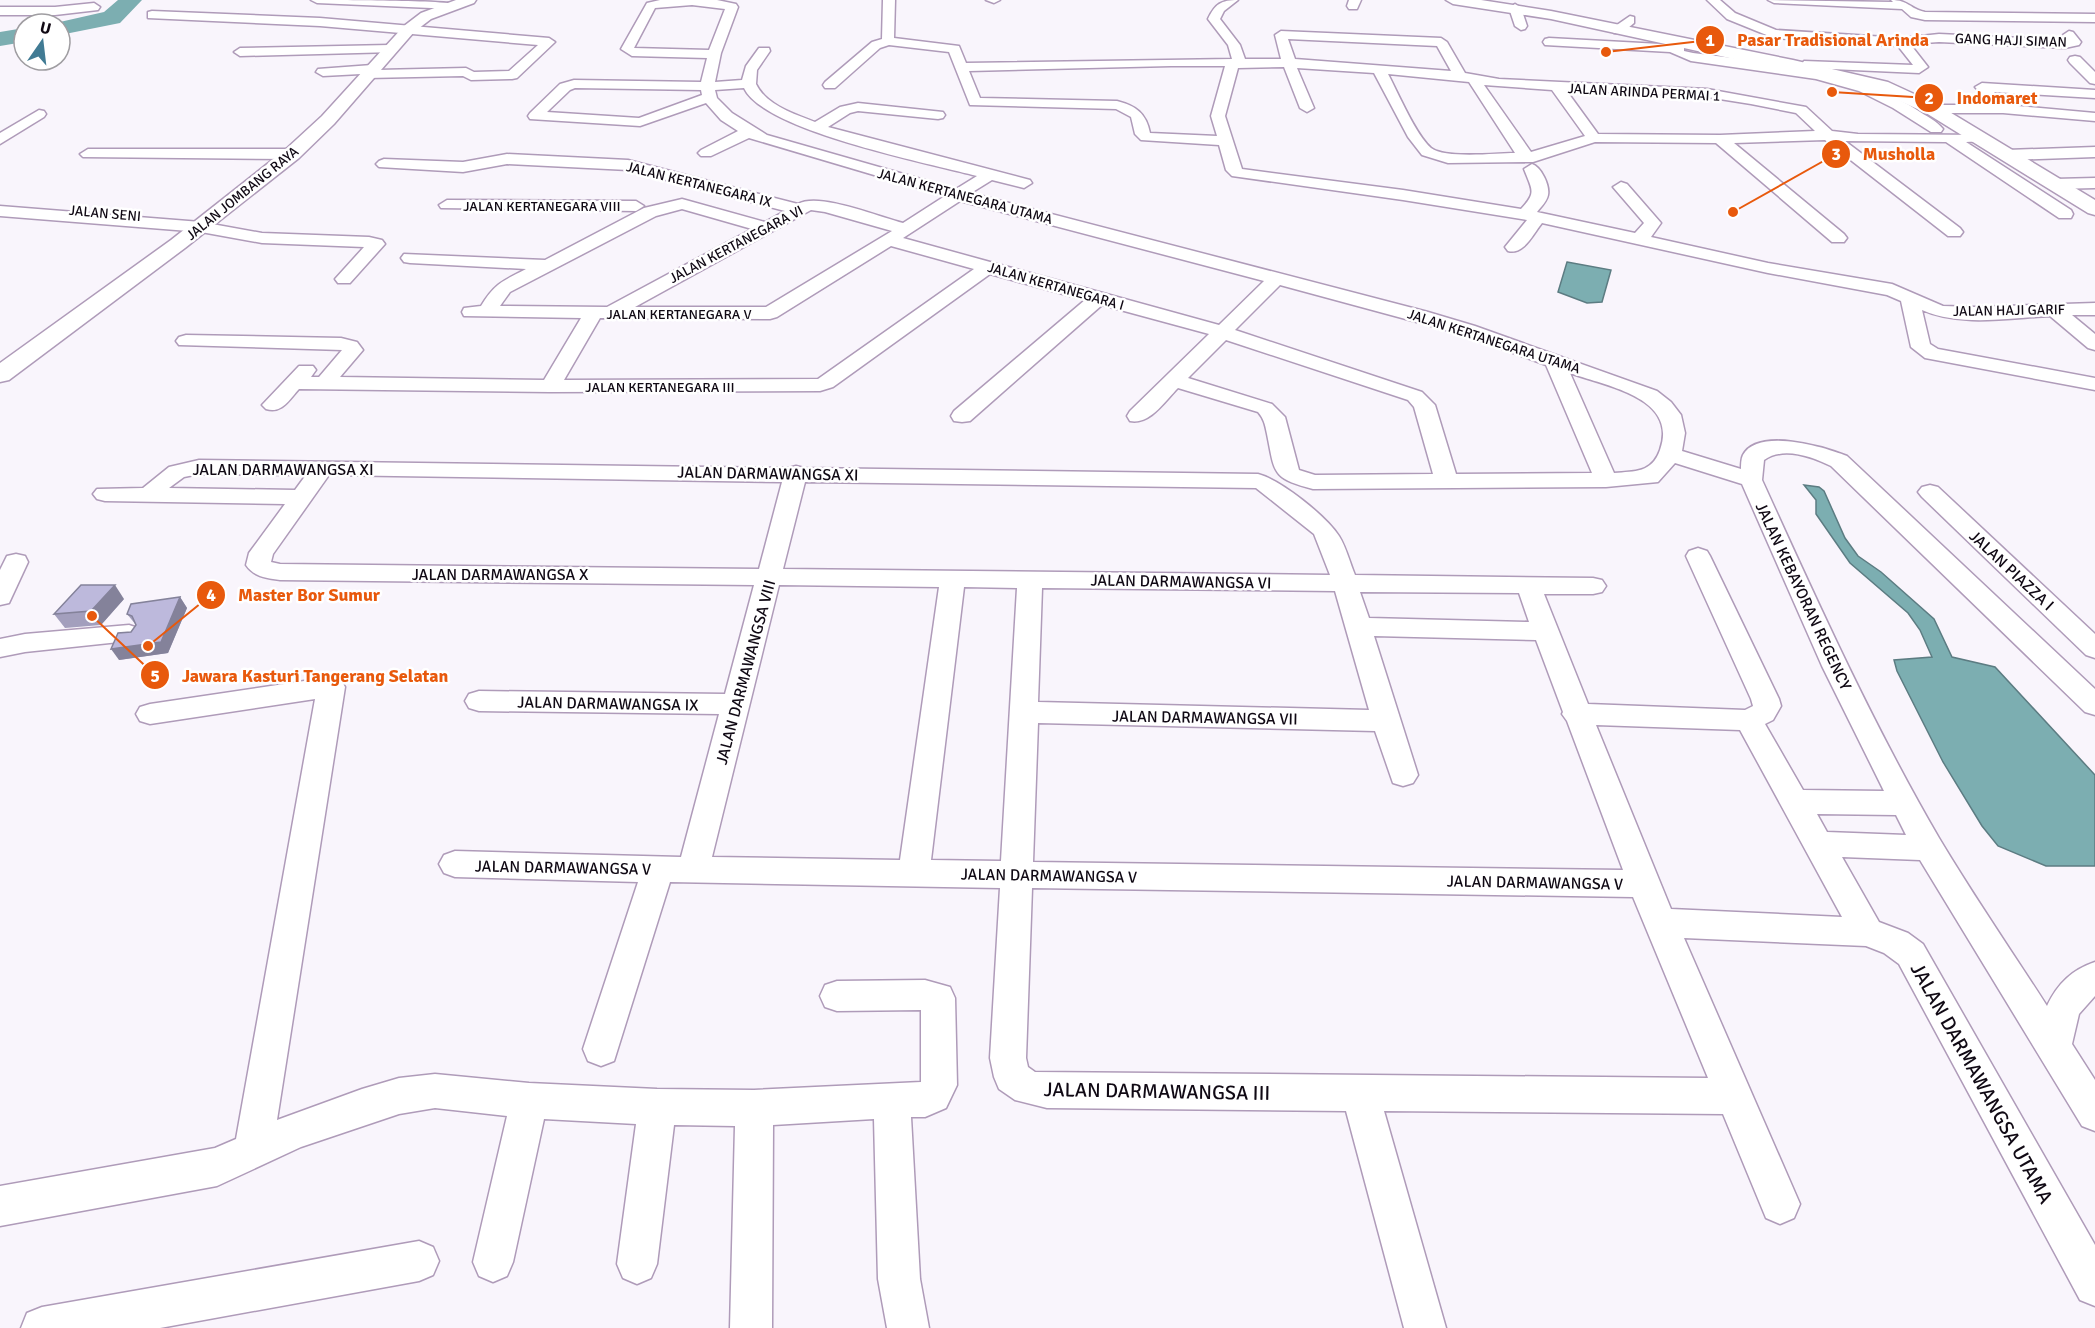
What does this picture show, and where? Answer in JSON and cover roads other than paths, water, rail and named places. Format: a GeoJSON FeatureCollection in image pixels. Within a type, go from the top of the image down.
{"type":"FeatureCollection","features":[{"type":"Feature","properties":{"kind":"main road"},"geometry":{"type":"LineString","coordinates":[[1453,0],[1624,25],[1660,34],[1684,47],[1882,86],[1932,109],[1958,134],[1980,138],[2095,209]]}},
{"type":"Feature","properties":{"kind":"main road","name":"JALAN JOMBANG RAYA"},"geometry":{"type":"LineString","coordinates":[[0,375],[200,227],[292,154],[328,120],[409,29],[426,16],[462,2]]}},
{"type":"Feature","properties":{"kind":"street"},"geometry":{"type":"LineString","coordinates":[[318,0],[462,2]]}},
{"type":"Feature","properties":{"kind":"street"},"geometry":{"type":"LineString","coordinates":[[888,0],[888,41]]}},
{"type":"Feature","properties":{"kind":"street"},"geometry":{"type":"LineString","coordinates":[[830,86],[876,45],[888,41],[954,49],[969,102],[1117,105],[1131,109],[1137,114],[1141,121],[1142,134],[1146,137],[1225,141],[1218,116],[1236,64],[1234,45],[1214,19],[1219,9],[1232,0]]}},
{"type":"Feature","properties":{"kind":"street"},"geometry":{"type":"LineString","coordinates":[[1713,0],[1731,16],[1774,34],[1902,42],[1921,67],[1919,69],[1833,64],[1793,68]]}},
{"type":"Feature","properties":{"kind":"street"},"geometry":{"type":"LineString","coordinates":[[1774,0],[1901,3],[1915,14],[1979,18],[2043,20],[2095,18]]}},
{"type":"Feature","properties":{"kind":"street"},"geometry":{"type":"LineString","coordinates":[[709,92],[715,54],[732,7],[706,3],[651,5],[627,49],[632,52],[715,54]]}},
{"type":"Feature","properties":{"kind":"street"},"geometry":{"type":"LineString","coordinates":[[2021,5],[2043,20]]}},
{"type":"Feature","properties":{"kind":"street"},"geometry":{"type":"LineString","coordinates":[[1963,6],[1979,18]]}},
{"type":"Feature","properties":{"kind":"street"},"geometry":{"type":"LineString","coordinates":[[0,11],[55,11],[94,7]]}},
{"type":"Feature","properties":{"kind":"street"},"geometry":{"type":"LineString","coordinates":[[1515,8],[1521,26]]}},
{"type":"Feature","properties":{"kind":"street"},"geometry":{"type":"LineString","coordinates":[[152,15],[409,29],[549,42],[515,75],[475,76],[445,68],[379,61],[240,52]]}},
{"type":"Feature","properties":{"kind":"street"},"geometry":{"type":"LineString","coordinates":[[1774,34],[1793,68],[1875,93],[1936,129]]}},
{"type":"Feature","properties":{"kind":"street"},"geometry":{"type":"LineString","coordinates":[[1307,108],[1288,63],[1280,37],[1283,35],[1443,43],[1529,163],[1541,192],[1514,247]]}},
{"type":"Feature","properties":{"kind":"street","name":"GANG HAJI SIMAN"},"geometry":{"type":"LineString","coordinates":[[1902,42],[1939,38],[2065,44],[2075,42],[2069,35]]}},
{"type":"Feature","properties":{"kind":"street"},"geometry":{"type":"LineString","coordinates":[[1549,42],[1684,47]]}},
{"type":"Feature","properties":{"kind":"street"},"geometry":{"type":"LineString","coordinates":[[764,51],[750,69],[749,84],[756,96],[773,108],[816,128],[1024,183]]}},
{"type":"Feature","properties":{"kind":"street"},"geometry":{"type":"LineString","coordinates":[[296,58],[379,61]]}},
{"type":"Feature","properties":{"kind":"street"},"geometry":{"type":"LineString","coordinates":[[2075,60],[2095,80]]}},
{"type":"Feature","properties":{"kind":"street"},"geometry":{"type":"LineString","coordinates":[[323,72],[379,61]]}},
{"type":"Feature","properties":{"kind":"street","name":"JALAN ARINDA PERMAI 1"},"geometry":{"type":"LineString","coordinates":[[961,68],[1137,62],[1288,63],[1379,69],[1557,87],[1707,93],[1792,107],[1802,110],[1828,135],[1954,232]]}},
{"type":"Feature","properties":{"kind":"street"},"geometry":{"type":"LineString","coordinates":[[445,68],[505,65]]}},
{"type":"Feature","properties":{"kind":"street"},"geometry":{"type":"LineString","coordinates":[[1379,69],[1416,137],[1427,152],[1448,158],[1529,163],[1542,155],[1594,138],[1720,139],[1936,129],[1958,134],[2065,214]]}},
{"type":"Feature","properties":{"kind":"street"},"geometry":{"type":"LineString","coordinates":[[709,92],[581,84],[565,87],[536,117],[646,122],[709,92],[749,84]]}},
{"type":"Feature","properties":{"kind":"street","name":"JALAN ARINDA PERMAI 1"},"geometry":{"type":"LineString","coordinates":[[1557,87],[1594,138]]}},
{"type":"Feature","properties":{"kind":"street"},"geometry":{"type":"LineString","coordinates":[[2003,109],[1982,87],[2095,94]]}},
{"type":"Feature","properties":{"kind":"street","name":"JALAN KERTANEGARA UTAMA"},"geometry":{"type":"LineString","coordinates":[[709,92],[722,112],[749,132],[778,144],[958,195],[1468,330],[1640,390],[1663,405],[1671,416],[1672,451]]}},
{"type":"Feature","properties":{"kind":"street"},"geometry":{"type":"LineString","coordinates":[[816,128],[851,108],[938,106]]}},
{"type":"Feature","properties":{"kind":"street"},"geometry":{"type":"LineString","coordinates":[[1932,109],[2003,109],[2095,117]]}},
{"type":"Feature","properties":{"kind":"street"},"geometry":{"type":"LineString","coordinates":[[0,140],[39,114]]}},
{"type":"Feature","properties":{"kind":"street"},"geometry":{"type":"LineString","coordinates":[[597,162],[633,123]]}},
{"type":"Feature","properties":{"kind":"street"},"geometry":{"type":"LineString","coordinates":[[706,153],[749,132]]}},
{"type":"Feature","properties":{"kind":"street"},"geometry":{"type":"LineString","coordinates":[[1828,135],[1858,138],[1958,134]]}},
{"type":"Feature","properties":{"kind":"street"},"geometry":{"type":"LineString","coordinates":[[1720,139],[1838,238]]}},
{"type":"Feature","properties":{"kind":"street","name":"JALAN HAJI GARIF"},"geometry":{"type":"LineString","coordinates":[[1225,141],[1234,170],[1238,173],[1402,195],[1531,216],[1768,268],[1895,292],[1934,309],[1952,312],[2095,309]]}},
{"type":"Feature","properties":{"kind":"street"},"geometry":{"type":"LineString","coordinates":[[2007,155],[2095,152]]}},
{"type":"Feature","properties":{"kind":"street"},"geometry":{"type":"LineString","coordinates":[[88,154],[292,154]]}},
{"type":"Feature","properties":{"kind":"street","name":"JALAN KERTANEGARA IX"},"geometry":{"type":"LineString","coordinates":[[384,164],[463,166],[507,159],[628,165],[798,209]]}},
{"type":"Feature","properties":{"kind":"street","name":"JALAN KERTANEGARA VIII"},"geometry":{"type":"LineString","coordinates":[[479,312],[498,293],[550,265],[645,201],[663,174]]}},
{"type":"Feature","properties":{"kind":"street","name":"JALAN KERTANEGARA V"},"geometry":{"type":"LineString","coordinates":[[479,312],[770,313],[990,174]]}},
{"type":"Feature","properties":{"kind":"street"},"geometry":{"type":"LineString","coordinates":[[2055,184],[2095,183]]}},
{"type":"Feature","properties":{"kind":"street"},"geometry":{"type":"LineString","coordinates":[[1621,187],[1653,223],[1639,240]]}},
{"type":"Feature","properties":{"kind":"street","name":"JALAN KERTANEGARA VIII"},"geometry":{"type":"LineString","coordinates":[[447,205],[645,201],[682,204],[765,227]]}},
{"type":"Feature","properties":{"kind":"street","name":"JALAN SENI"},"geometry":{"type":"LineString","coordinates":[[0,203],[200,227]]}},
{"type":"Feature","properties":{"kind":"street","name":"JALAN KERTANEGARA VI"},"geometry":{"type":"LineString","coordinates":[[601,314],[798,209],[808,206],[826,207],[897,234]]}},
{"type":"Feature","properties":{"kind":"street"},"geometry":{"type":"LineString","coordinates":[[0,211],[200,227],[262,238],[376,244],[344,279]]}},
{"type":"Feature","properties":{"kind":"street"},"geometry":{"type":"LineString","coordinates":[[0,220],[200,227]]}},
{"type":"Feature","properties":{"kind":"street","name":"JALAN KERTANEGARA I"},"geometry":{"type":"LineString","coordinates":[[897,234],[988,267],[1222,332],[1415,396],[1424,405],[1446,480]]}},
{"type":"Feature","properties":{"kind":"street"},"geometry":{"type":"LineString","coordinates":[[410,258],[550,265]]}},
{"type":"Feature","properties":{"kind":"street","name":"JALAN KERTANEGARA III"},"geometry":{"type":"LineString","coordinates":[[294,383],[550,386],[820,385],[826,383],[988,267]]}},
{"type":"Feature","properties":{"kind":"street"},"geometry":{"type":"LineString","coordinates":[[1872,271],[1895,292],[1920,345],[1927,352],[1952,360],[2095,384]]}},
{"type":"Feature","properties":{"kind":"street"},"geometry":{"type":"LineString","coordinates":[[1138,416],[1277,278]]}},
{"type":"Feature","properties":{"kind":"street"},"geometry":{"type":"LineString","coordinates":[[962,416],[1099,298]]}},
{"type":"Feature","properties":{"kind":"street"},"geometry":{"type":"LineString","coordinates":[[2054,310],[2095,344]]}},
{"type":"Feature","properties":{"kind":"street"},"geometry":{"type":"LineString","coordinates":[[550,386],[601,314]]}},
{"type":"Feature","properties":{"kind":"street"},"geometry":{"type":"LineString","coordinates":[[186,341],[346,344],[352,350],[324,384]]}},
{"type":"Feature","properties":{"kind":"street"},"geometry":{"type":"LineString","coordinates":[[273,405],[328,345]]}},
{"type":"Feature","properties":{"kind":"street"},"geometry":{"type":"LineString","coordinates":[[1554,360],[1606,480]]}},
{"type":"Feature","properties":{"kind":"street"},"geometry":{"type":"LineString","coordinates":[[1174,380],[1265,408],[1271,413],[1286,470],[1302,480],[1313,482],[1606,480],[1650,477],[1672,451],[1751,475],[1753,458],[1757,453],[1787,447],[1808,449],[1839,461],[2095,705]]}},
{"type":"Feature","properties":{"kind":"street","name":"JALAN DARMAWANGSA XI"},"geometry":{"type":"LineString","coordinates":[[149,495],[171,473],[185,468],[796,473],[1258,481],[1264,483],[1322,529],[1329,539],[1346,583]]}},
{"type":"Feature","properties":{"kind":"street"},"geometry":{"type":"LineString","coordinates":[[105,494],[301,496],[322,469]]}},
{"type":"Feature","properties":{"kind":"street","name":"JALAN DARMAWANGSA VIII"},"geometry":{"type":"LineString","coordinates":[[693,870],[796,473]]}},
{"type":"Feature","properties":{"kind":"street","name":"JALAN KEBAYORAN REGENCY"},"geometry":{"type":"LineString","coordinates":[[1751,475],[1824,644],[1904,803],[1929,848],[2095,1113]]}},
{"type":"Feature","properties":{"kind":"street","name":"JALAN PIAZZA I"},"geometry":{"type":"LineString","coordinates":[[1929,492],[2095,649]]}},
{"type":"Feature","properties":{"kind":"street","name":"JALAN DARMAWANGSA X"},"geometry":{"type":"LineString","coordinates":[[301,496],[261,553],[258,565],[266,570],[770,576]]}},
{"type":"Feature","properties":{"kind":"street"},"geometry":{"type":"LineString","coordinates":[[1576,714],[1749,720],[1763,713],[1767,706],[1766,699],[1698,556]]}},
{"type":"Feature","properties":{"kind":"street"},"geometry":{"type":"LineString","coordinates":[[0,597],[16,562]]}},
{"type":"Feature","properties":{"kind":"street","name":"JALAN DARMAWANGSA VI"},"geometry":{"type":"LineString","coordinates":[[770,576],[1593,586]]}},
{"type":"Feature","properties":{"kind":"street"},"geometry":{"type":"LineString","coordinates":[[914,873],[953,578]]}},
{"type":"Feature","properties":{"kind":"street","name":"JALAN DARMAWANGSA III"},"geometry":{"type":"LineString","coordinates":[[1030,579],[1008,1058],[1012,1077],[1028,1088],[1059,1091],[1734,1096]]}},
{"type":"Feature","properties":{"kind":"street"},"geometry":{"type":"LineString","coordinates":[[1346,583],[1402,775]]}},
{"type":"Feature","properties":{"kind":"street"},"geometry":{"type":"LineString","coordinates":[[1528,585],[1576,714],[1644,884],[1780,1204]]}},
{"type":"Feature","properties":{"kind":"street"},"geometry":{"type":"LineString","coordinates":[[1358,627],[1544,631]]}},
{"type":"Feature","properties":{"kind":"street"},"geometry":{"type":"LineString","coordinates":[[0,648],[25,642],[129,634]]}},
{"type":"Feature","properties":{"kind":"street"},"geometry":{"type":"LineString","coordinates":[[150,714],[332,687],[253,1148]]}},
{"type":"Feature","properties":{"kind":"street","name":"JALAN DARMAWANGSA IX"},"geometry":{"type":"LineString","coordinates":[[479,701],[736,704]]}},
{"type":"Feature","properties":{"kind":"street","name":"JALAN DARMAWANGSA VII"},"geometry":{"type":"LineString","coordinates":[[1023,712],[1386,721]]}},
{"type":"Feature","properties":{"kind":"street"},"geometry":{"type":"LineString","coordinates":[[1749,720],[1867,932]]}},
{"type":"Feature","properties":{"kind":"street"},"geometry":{"type":"LineString","coordinates":[[1794,802],[1904,803]]}},
{"type":"Feature","properties":{"kind":"street"},"geometry":{"type":"LineString","coordinates":[[1818,844],[1929,848]]}},
{"type":"Feature","properties":{"kind":"street","name":"JALAN DARMAWANGSA V"},"geometry":{"type":"LineString","coordinates":[[455,864],[693,870],[1644,884]]}},
{"type":"Feature","properties":{"kind":"street"},"geometry":{"type":"LineString","coordinates":[[601,1049],[658,869]]}},
{"type":"Feature","properties":{"kind":"street","name":"JALAN DARMAWANGSA UTAMA"},"geometry":{"type":"LineString","coordinates":[[1660,923],[1867,932],[1896,943],[1911,954],[2095,1286]]}},
{"type":"Feature","properties":{"kind":"street"},"geometry":{"type":"LineString","coordinates":[[2054,1046],[2061,1011],[2080,986],[2095,977]]}},
{"type":"Feature","properties":{"kind":"street"},"geometry":{"type":"LineString","coordinates":[[0,1206],[217,1167],[253,1148],[302,1128],[399,1096],[435,1090],[529,1101],[657,1107],[754,1108],[925,1099],[937,1091],[938,998],[925,995],[837,996]]}},
{"type":"Feature","properties":{"kind":"street"},"geometry":{"type":"LineString","coordinates":[[1360,1092],[1425,1328]]}},
{"type":"Feature","properties":{"kind":"street"},"geometry":{"type":"LineString","coordinates":[[493,1262],[529,1101]]}},
{"type":"Feature","properties":{"kind":"street"},"geometry":{"type":"LineString","coordinates":[[892,1102],[899,1279],[908,1328]]}},
{"type":"Feature","properties":{"kind":"street"},"geometry":{"type":"LineString","coordinates":[[638,1264],[657,1107]]}},
{"type":"Feature","properties":{"kind":"street"},"geometry":{"type":"LineString","coordinates":[[751,1328],[754,1108]]}},
{"type":"Feature","properties":{"kind":"street"},"geometry":{"type":"LineString","coordinates":[[58,1327],[419,1261]]}},
{"type":"Feature","properties":{"kind":"water"},"geometry":{"type":"Polygon","coordinates":[[[1567,262],[1611,270],[1602,302],[1587,303],[1558,292],[1567,262]]]}},
{"type":"Feature","properties":{"kind":"water"},"geometry":{"type":"Polygon","coordinates":[[[1804,485],[1819,487],[1824,491],[1845,538],[1858,556],[1881,572],[1934,619],[1952,657],[1995,667],[2095,775],[2095,866],[2046,866],[1998,846],[1982,826],[1943,762],[1897,671],[1894,660],[1932,657],[1920,630],[1908,613],[1850,563],[1816,514],[1816,500],[1804,485]]]}},
{"type":"Feature","properties":{"kind":"waterway"},"geometry":{"type":"LineString","coordinates":[[72,26],[112,18],[131,0]]}},
{"type":"Feature","properties":{"kind":"waterway"},"geometry":{"type":"LineString","coordinates":[[0,39],[12,37]]}},
{"type":"Feature","properties":{"kind":"place","name":"Pasar Tradisional Arinda"},"geometry":{"type":"Point","coordinates":[1606,52]}},
{"type":"Feature","properties":{"kind":"place","name":"Indomaret"},"geometry":{"type":"Point","coordinates":[1832,92]}},
{"type":"Feature","properties":{"kind":"place","name":"Musholla"},"geometry":{"type":"Point","coordinates":[1733,212]}},
{"type":"Feature","properties":{"kind":"place","name":"Jawara Kasturi Tangerang Selatan"},"geometry":{"type":"Point","coordinates":[92,616]}},
{"type":"Feature","properties":{"kind":"place","name":"Master Bor Sumur"},"geometry":{"type":"Point","coordinates":[148,646]}}]}
